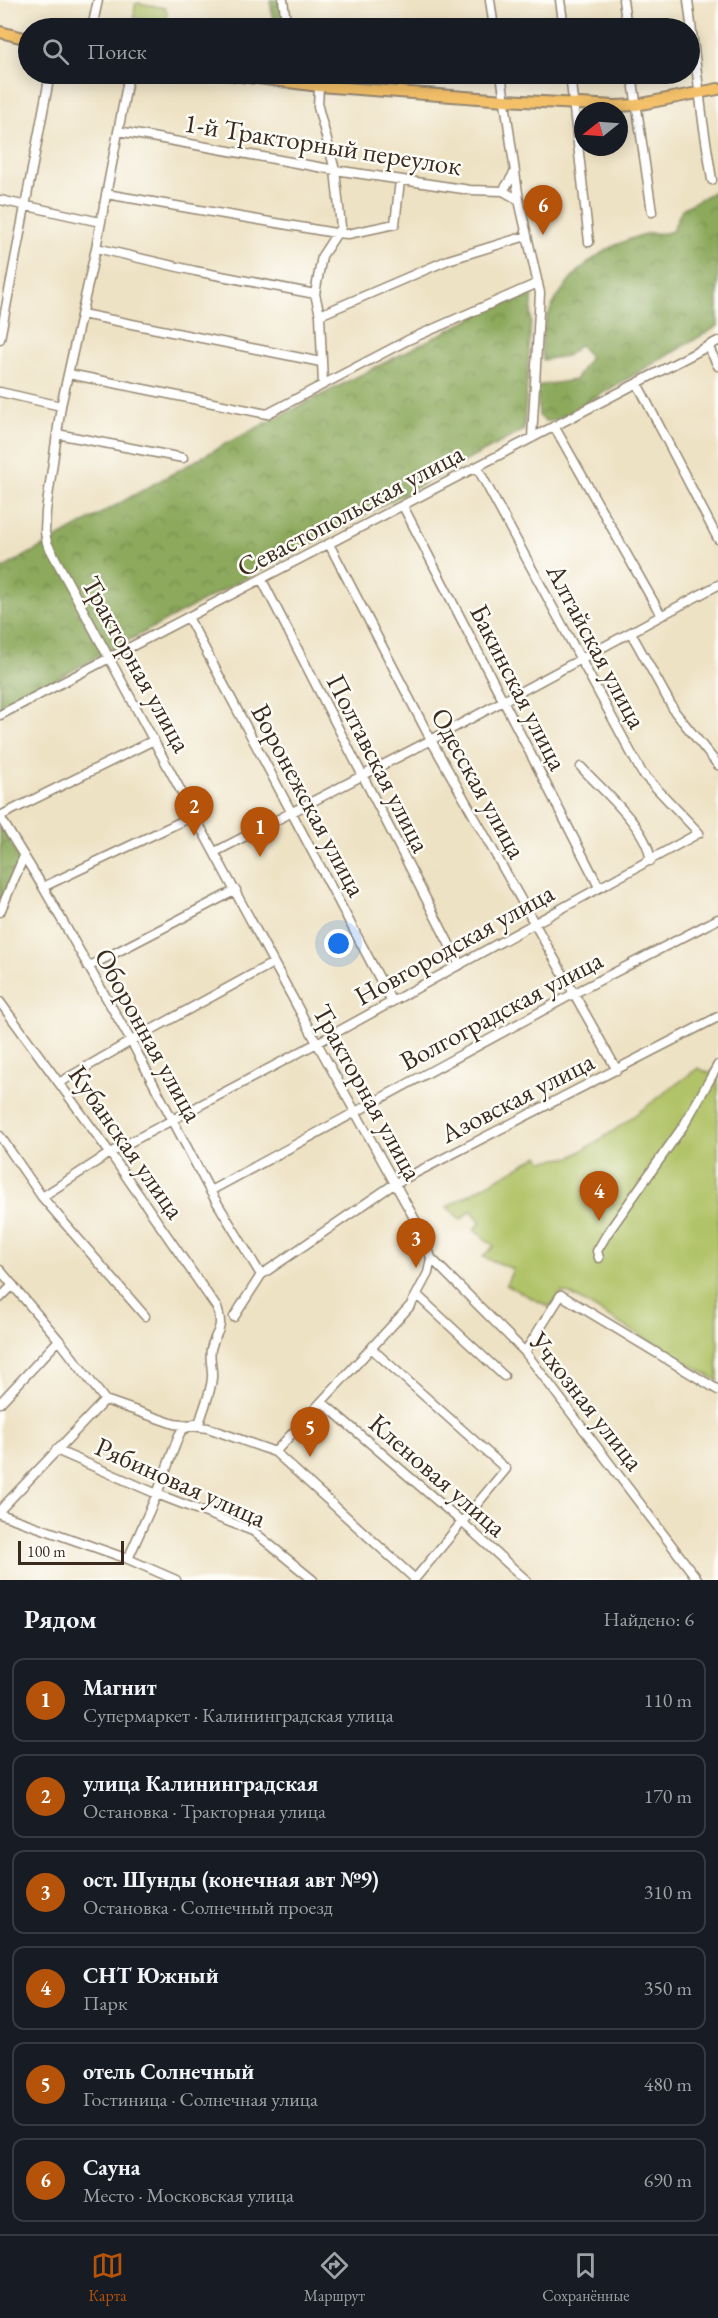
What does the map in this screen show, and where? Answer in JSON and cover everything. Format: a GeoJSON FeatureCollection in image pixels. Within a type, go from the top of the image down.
{"type":"FeatureCollection","features":[{"type":"Feature","properties":{"kind":"main road"},"geometry":{"type":"LineString","coordinates":[[0,33],[18,37]]}},
{"type":"Feature","properties":{"kind":"main road"},"geometry":{"type":"LineString","coordinates":[[313,84],[574,104]]}},
{"type":"Feature","properties":{"kind":"main road"},"geometry":{"type":"LineString","coordinates":[[628,105],[718,89]]}},
{"type":"Feature","properties":{"kind":"street"},"geometry":{"type":"LineString","coordinates":[[94,18],[98,0]]}},
{"type":"Feature","properties":{"kind":"street"},"geometry":{"type":"LineString","coordinates":[[283,0],[286,18]]}},
{"type":"Feature","properties":{"kind":"street"},"geometry":{"type":"LineString","coordinates":[[489,0],[492,18]]}},
{"type":"Feature","properties":{"kind":"street"},"geometry":{"type":"LineString","coordinates":[[560,0],[563,18]]}},
{"type":"Feature","properties":{"kind":"street"},"geometry":{"type":"LineString","coordinates":[[623,0],[626,18]]}},
{"type":"Feature","properties":{"kind":"street"},"geometry":{"type":"LineString","coordinates":[[688,0],[690,18]]}},
{"type":"Feature","properties":{"kind":"street"},"geometry":{"type":"LineString","coordinates":[[0,339],[48,84]]}},
{"type":"Feature","properties":{"kind":"street","name":"Тракторная улица"},"geometry":{"type":"LineString","coordinates":[[127,84],[96,248],[61,406],[46,511],[47,543],[236,890],[316,1044],[424,1236],[431,1258]]}},
{"type":"Feature","properties":{"kind":"street"},"geometry":{"type":"LineString","coordinates":[[503,84],[519,200],[540,294],[532,438]]}},
{"type":"Feature","properties":{"kind":"street"},"geometry":{"type":"LineString","coordinates":[[571,84],[574,104]]}},
{"type":"Feature","properties":{"kind":"street"},"geometry":{"type":"LineString","coordinates":[[633,84],[652,212]]}},
{"type":"Feature","properties":{"kind":"street"},"geometry":{"type":"LineString","coordinates":[[698,84],[712,180]]}},
{"type":"Feature","properties":{"kind":"street"},"geometry":{"type":"LineString","coordinates":[[319,86],[318,107],[335,170],[341,227],[322,256],[315,294],[320,315],[323,384]]}},
{"type":"Feature","properties":{"kind":"street","name":"1-й Тракторный переулок"},"geometry":{"type":"LineString","coordinates":[[118,131],[335,170],[470,190],[503,191],[519,200]]}},
{"type":"Feature","properties":{"kind":"street"},"geometry":{"type":"LineString","coordinates":[[580,156],[589,242]]}},
{"type":"Feature","properties":{"kind":"street"},"geometry":{"type":"LineString","coordinates":[[503,191],[515,172]]}},
{"type":"Feature","properties":{"kind":"street"},"geometry":{"type":"LineString","coordinates":[[106,194],[348,234],[395,224],[400,180]]}},
{"type":"Feature","properties":{"kind":"street"},"geometry":{"type":"LineString","coordinates":[[0,200],[100,222]]}},
{"type":"Feature","properties":{"kind":"street"},"geometry":{"type":"LineString","coordinates":[[320,315],[448,260],[526,236]]}},
{"type":"Feature","properties":{"kind":"street"},"geometry":{"type":"LineString","coordinates":[[96,248],[195,272],[315,294]]}},
{"type":"Feature","properties":{"kind":"street"},"geometry":{"type":"LineString","coordinates":[[69,374],[267,414],[408,340],[538,283]]}},
{"type":"Feature","properties":{"kind":"street"},"geometry":{"type":"LineString","coordinates":[[82,314],[321,362]]}},
{"type":"Feature","properties":{"kind":"street","name":"Севастопольская улица"},"geometry":{"type":"LineString","coordinates":[[0,715],[718,341]]}},
{"type":"Feature","properties":{"kind":"street"},"geometry":{"type":"LineString","coordinates":[[708,346],[718,366]]}},
{"type":"Feature","properties":{"kind":"street"},"geometry":{"type":"LineString","coordinates":[[637,383],[718,539]]}},
{"type":"Feature","properties":{"kind":"street"},"geometry":{"type":"LineString","coordinates":[[0,392],[61,406]]}},
{"type":"Feature","properties":{"kind":"street"},"geometry":{"type":"LineString","coordinates":[[554,426],[661,615]]}},
{"type":"Feature","properties":{"kind":"street"},"geometry":{"type":"LineString","coordinates":[[57,434],[183,458]]}},
{"type":"Feature","properties":{"kind":"street","name":"Алтайская улица"},"geometry":{"type":"LineString","coordinates":[[477,467],[642,773],[699,832]]}},
{"type":"Feature","properties":{"kind":"street","name":"Бакинская улица"},"geometry":{"type":"LineString","coordinates":[[403,506],[599,887]]}},
{"type":"Feature","properties":{"kind":"street","name":"Одесская улица"},"geometry":{"type":"LineString","coordinates":[[329,544],[431,740],[617,1070]]}},
{"type":"Feature","properties":{"kind":"street","name":"Полтавская улица"},"geometry":{"type":"LineString","coordinates":[[262,580],[460,964]]}},
{"type":"Feature","properties":{"kind":"street"},"geometry":{"type":"LineString","coordinates":[[215,852],[431,740],[718,585]]}},
{"type":"Feature","properties":{"kind":"street","name":"Воронежская улица"},"geometry":{"type":"LineString","coordinates":[[189,618],[392,1002]]}},
{"type":"Feature","properties":{"kind":"street"},"geometry":{"type":"LineString","coordinates":[[632,633],[675,712],[718,765]]}},
{"type":"Feature","properties":{"kind":"street"},"geometry":{"type":"LineString","coordinates":[[0,816],[154,740]]}},
{"type":"Feature","properties":{"kind":"street"},"geometry":{"type":"LineString","coordinates":[[581,766],[639,829],[647,845],[651,861]]}},
{"type":"Feature","properties":{"kind":"street"},"geometry":{"type":"LineString","coordinates":[[44,887],[195,815]]}},
{"type":"Feature","properties":{"kind":"street","name":"Оборонная улица"},"geometry":{"type":"LineString","coordinates":[[0,816],[44,887],[131,1041],[210,1191],[261,1275]]}},
{"type":"Feature","properties":{"kind":"street","name":"Новгородская улица"},"geometry":{"type":"LineString","coordinates":[[42,1197],[110,1153],[171,1119],[316,1044],[599,887],[651,861],[699,832]]}},
{"type":"Feature","properties":{"kind":"street"},"geometry":{"type":"LineString","coordinates":[[0,912],[24,856]]}},
{"type":"Feature","properties":{"kind":"street"},"geometry":{"type":"LineString","coordinates":[[88,967],[236,890]]}},
{"type":"Feature","properties":{"kind":"street","name":"Волгоградская улица"},"geometry":{"type":"LineString","coordinates":[[210,1191],[573,994],[718,919]]}},
{"type":"Feature","properties":{"kind":"street"},"geometry":{"type":"LineString","coordinates":[[59,1083],[273,963]]}},
{"type":"Feature","properties":{"kind":"street","name":"Кубанская улица"},"geometry":{"type":"LineString","coordinates":[[0,1002],[110,1153],[218,1308],[220,1325],[211,1348],[212,1378],[200,1421],[190,1425]]}},
{"type":"Feature","properties":{"kind":"street","name":"Азовская улица"},"geometry":{"type":"LineString","coordinates":[[234,1317],[261,1275],[394,1184],[716,1021]]}},
{"type":"Feature","properties":{"kind":"street"},"geometry":{"type":"LineString","coordinates":[[599,1258],[597,1251],[607,1234],[684,1125],[718,1065]]}},
{"type":"Feature","properties":{"kind":"street"},"geometry":{"type":"LineString","coordinates":[[0,1136],[42,1197],[145,1316]]}},
{"type":"Feature","properties":{"kind":"street"},"geometry":{"type":"LineString","coordinates":[[275,1452],[372,1349],[417,1295],[428,1273],[431,1258]]}},
{"type":"Feature","properties":{"kind":"street","name":"Учхозная улица"},"geometry":{"type":"LineString","coordinates":[[431,1258],[525,1352],[698,1580]]}},
{"type":"Feature","properties":{"kind":"street"},"geometry":{"type":"LineString","coordinates":[[0,1270],[60,1340],[105,1400],[174,1424],[208,1428],[275,1452],[415,1579],[506,1469],[372,1349]]}},
{"type":"Feature","properties":{"kind":"street"},"geometry":{"type":"LineString","coordinates":[[0,1298],[13,1285]]}},
{"type":"Feature","properties":{"kind":"street"},"geometry":{"type":"LineString","coordinates":[[525,1352],[561,1294],[718,1390]]}},
{"type":"Feature","properties":{"kind":"street"},"geometry":{"type":"LineString","coordinates":[[417,1295],[504,1376]]}},
{"type":"Feature","properties":{"kind":"street"},"geometry":{"type":"LineString","coordinates":[[0,1403],[60,1340]]}},
{"type":"Feature","properties":{"kind":"street"},"geometry":{"type":"LineString","coordinates":[[105,1400],[0,1512],[128,1559],[176,1580]]}},
{"type":"Feature","properties":{"kind":"street","name":"Кленовая улица"},"geometry":{"type":"LineString","coordinates":[[322,1402],[526,1580]]}},
{"type":"Feature","properties":{"kind":"street"},"geometry":{"type":"LineString","coordinates":[[128,1559],[157,1494],[179,1435],[190,1425]]}},
{"type":"Feature","properties":{"kind":"street","name":"Рябиновая улица"},"geometry":{"type":"LineString","coordinates":[[56,1450],[157,1494],[253,1531],[313,1580]]}},
{"type":"Feature","properties":{"kind":"green space"},"geometry":{"type":"Polygon","coordinates":[[[270,0],[281,0],[282,18],[273,18],[270,0]]]}},
{"type":"Feature","properties":{"kind":"green space"},"geometry":{"type":"Polygon","coordinates":[[[138,3],[165,8],[166,18],[134,18],[135,5],[138,3]]]}},
{"type":"Feature","properties":{"kind":"green space"},"geometry":{"type":"Polygon","coordinates":[[[718,189],[718,326],[565,415],[553,421],[545,421],[539,416],[537,386],[575,380],[590,357],[580,345],[566,356],[543,360],[542,342],[545,324],[552,306],[563,289],[576,274],[607,250],[644,234],[672,231],[682,209],[718,189]]]}},
{"type":"Feature","properties":{"kind":"green space"},"geometry":{"type":"Polygon","coordinates":[[[533,287],[524,430],[0,709],[0,570],[229,442],[533,287]]]}},
{"type":"Feature","properties":{"kind":"green space"},"geometry":{"type":"Polygon","coordinates":[[[0,822],[20,861],[0,905],[0,822]]]}},
{"type":"Feature","properties":{"kind":"green space"},"geometry":{"type":"Polygon","coordinates":[[[718,1061],[718,1381],[570,1294],[562,1292],[549,1307],[506,1285],[513,1269],[483,1257],[494,1246],[474,1230],[481,1222],[471,1210],[461,1220],[447,1207],[538,1156],[543,1161],[572,1157],[612,1132],[698,1068],[711,1074],[718,1061]]]}},
{"type":"Feature","properties":{"kind":"place","name":"Сауна"},"geometry":{"type":"Point","coordinates":[543,235]}},
{"type":"Feature","properties":{"kind":"place","name":"улица Калининградская"},"geometry":{"type":"Point","coordinates":[194,836]}},
{"type":"Feature","properties":{"kind":"place","name":"Магнит"},"geometry":{"type":"Point","coordinates":[260,857]}},
{"type":"Feature","properties":{"kind":"place","name":"СНТ Южный"},"geometry":{"type":"Point","coordinates":[599,1221]}},
{"type":"Feature","properties":{"kind":"place","name":"ост. Шунды (конечная авт №9)"},"geometry":{"type":"Point","coordinates":[416,1268]}},
{"type":"Feature","properties":{"kind":"place","name":"отель Солнечный"},"geometry":{"type":"Point","coordinates":[310,1457]}}]}
